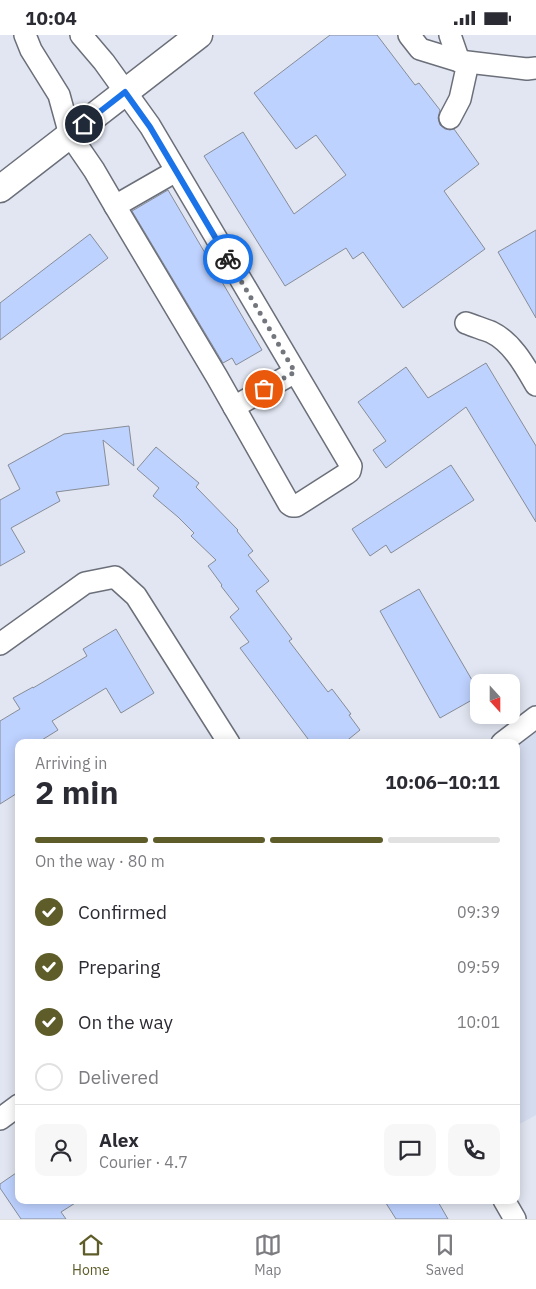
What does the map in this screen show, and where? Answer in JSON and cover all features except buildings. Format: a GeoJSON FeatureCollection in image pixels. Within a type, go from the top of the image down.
{"type":"FeatureCollection","features":[{"type":"Feature","properties":{"kind":"main road"},"geometry":{"type":"LineString","coordinates":[[0,189],[199,35]]}},
{"type":"Feature","properties":{"kind":"street"},"geometry":{"type":"LineString","coordinates":[[25,35],[31,50],[59,95],[70,135],[94,170],[289,504],[296,507],[346,475],[350,471],[351,466],[150,127],[104,62],[81,35]]}},
{"type":"Feature","properties":{"kind":"street"},"geometry":{"type":"LineString","coordinates":[[409,35],[420,49],[464,62],[533,73]]}},
{"type":"Feature","properties":{"kind":"street"},"geometry":{"type":"LineString","coordinates":[[450,35],[464,62]]}},
{"type":"Feature","properties":{"kind":"street"},"geometry":{"type":"LineString","coordinates":[[450,117],[460,99],[465,35]]}},
{"type":"Feature","properties":{"kind":"street"},"geometry":{"type":"LineString","coordinates":[[115,206],[176,171]]}},
{"type":"Feature","properties":{"kind":"street"},"geometry":{"type":"LineString","coordinates":[[466,323],[493,333],[508,345],[519,358],[536,385]]}},
{"type":"Feature","properties":{"kind":"street"},"geometry":{"type":"LineString","coordinates":[[234,407],[295,372]]}},
{"type":"Feature","properties":{"kind":"street"},"geometry":{"type":"LineString","coordinates":[[0,644],[85,583],[115,577],[136,595],[226,739]]}},
{"type":"Feature","properties":{"kind":"street"},"geometry":{"type":"LineString","coordinates":[[507,739],[536,717]]}},
{"type":"Feature","properties":{"kind":"street"},"geometry":{"type":"LineString","coordinates":[[0,1119],[15,1108]]}},
{"type":"Feature","properties":{"kind":"street"},"geometry":{"type":"LineString","coordinates":[[506,1204],[515,1219]]}},
{"type":"Feature","properties":{"kind":"shaded area"},"geometry":{"type":"Polygon","coordinates":[[[536,717],[536,1115],[520,1124],[520,739],[536,717]]]}},
{"type":"Feature","properties":{"kind":"way so far"},"geometry":{"type":"LineString","coordinates":[[228,259],[295,372],[264,389]]}},
{"type":"Feature","properties":{"kind":"route"},"geometry":{"type":"LineString","coordinates":[[84,124],[125,92],[150,127],[228,259]]}}]}
